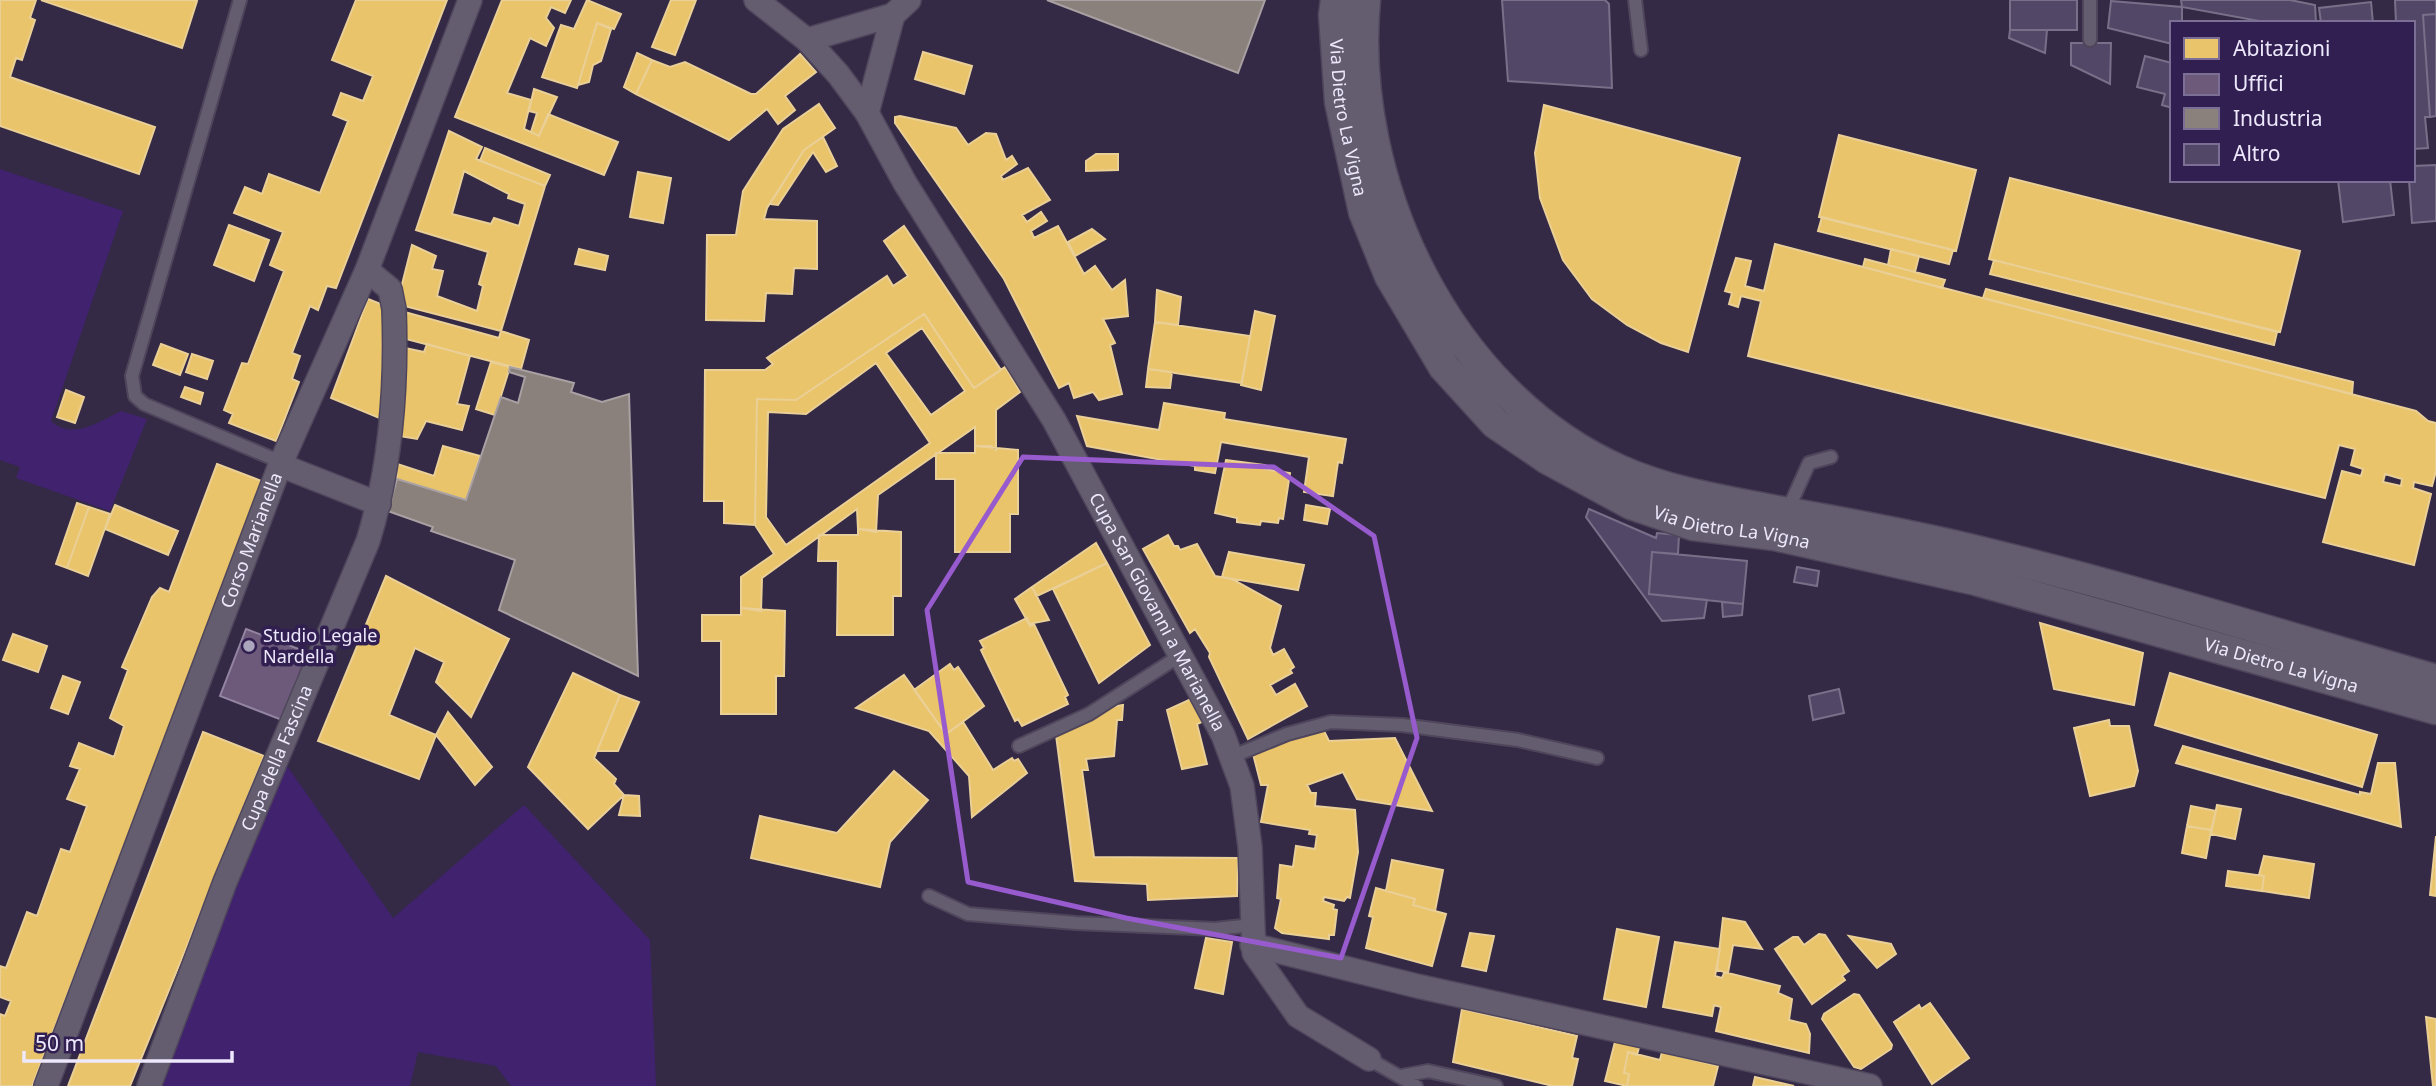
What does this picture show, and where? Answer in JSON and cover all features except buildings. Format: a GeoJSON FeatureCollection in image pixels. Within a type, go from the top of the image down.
{"type":"FeatureCollection","features":[{"type":"Feature","properties":{"kind":"street","name":"Corso Marianella"},"geometry":{"type":"LineString","coordinates":[[46,1086],[280,465],[367,270],[470,0]]}},
{"type":"Feature","properties":{"kind":"street","name":"Cupa San Giovanni a Marianella"},"geometry":{"type":"LineString","coordinates":[[756,0],[807,40],[838,74],[867,113],[905,183],[1054,420],[1223,735],[1242,786],[1250,847],[1254,953],[1298,1016],[1369,1059]]}},
{"type":"Feature","properties":{"kind":"street","name":"Via Dietro La Vigna"},"geometry":{"type":"LineString","coordinates":[[1336,0],[1334,15],[1340,102],[1364,212],[1390,276],[1444,367],[1495,423],[1548,459],[1630,504],[1693,525],[1773,535],[1976,580],[2436,709]]}},
{"type":"Feature","properties":{"kind":"street","name":"Via Dietro La Vigna"},"geometry":{"type":"LineString","coordinates":[[1365,0],[1365,89],[1389,203],[1418,272],[1477,360],[1543,427],[1619,470],[1701,497],[1983,552],[2436,680]]}},
{"type":"Feature","properties":{"kind":"street"},"geometry":{"type":"LineString","coordinates":[[807,40],[901,7]]}},
{"type":"Feature","properties":{"kind":"street"},"geometry":{"type":"LineString","coordinates":[[867,113],[901,7]]}},
{"type":"Feature","properties":{"kind":"street","name":"Cupa della Fascina"},"geometry":{"type":"LineString","coordinates":[[149,1086],[225,882],[368,541],[379,504],[391,435],[394,309],[390,289],[367,270]]}},
{"type":"Feature","properties":{"kind":"street"},"geometry":{"type":"LineString","coordinates":[[280,465],[379,504]]}},
{"type":"Feature","properties":{"kind":"street"},"geometry":{"type":"LineString","coordinates":[[1252,935],[1417,986],[1870,1086]]}},
{"type":"Feature","properties":{"kind":"lane"},"geometry":{"type":"LineString","coordinates":[[240,0],[132,376],[132,387],[144,404],[274,459],[280,465]]}},
{"type":"Feature","properties":{"kind":"lane"},"geometry":{"type":"LineString","coordinates":[[1635,0],[1641,50]]}},
{"type":"Feature","properties":{"kind":"lane"},"geometry":{"type":"LineString","coordinates":[[2090,0],[2090,40]]}},
{"type":"Feature","properties":{"kind":"lane"},"geometry":{"type":"LineString","coordinates":[[1787,512],[1809,463],[1831,457]]}},
{"type":"Feature","properties":{"kind":"lane"},"geometry":{"type":"LineString","coordinates":[[1019,746],[1089,714],[1181,655]]}},
{"type":"Feature","properties":{"kind":"lane"},"geometry":{"type":"LineString","coordinates":[[1231,757],[1287,734],[1332,722],[1402,725],[1518,740],[1597,758]]}},
{"type":"Feature","properties":{"kind":"lane"},"geometry":{"type":"LineString","coordinates":[[929,896],[968,914],[1076,923],[1215,929],[1252,935]]}},
{"type":"Feature","properties":{"kind":"lane","name":"Cupa San Giovanni a Marianella"},"geometry":{"type":"LineString","coordinates":[[1369,1059],[1416,1086]]}},
{"type":"Feature","properties":{"kind":"lane"},"geometry":{"type":"LineString","coordinates":[[1401,1076],[1428,1071],[1496,1086]]}},
{"type":"Feature","properties":{"kind":"highlighted area"},"geometry":{"type":"Polygon","coordinates":[[[1023,457],[1274,467],[1374,536],[1417,738],[1341,958],[1126,918],[968,882],[927,610],[1023,457]]]}},
{"type":"Feature","properties":{"kind":"shaded area"},"geometry":{"type":"Polygon","coordinates":[[[0,169],[123,211],[51,421],[59,427],[77,429],[96,424],[121,411],[147,419],[110,511],[16,478],[20,467],[0,460],[0,169]]]}},
{"type":"Feature","properties":{"kind":"shaded area"},"geometry":{"type":"Polygon","coordinates":[[[283,760],[393,918],[524,805],[650,940],[656,1086],[511,1086],[496,1066],[418,1052],[410,1086],[156,1086],[283,760]]]}},
{"type":"Feature","properties":{"kind":"place","name":"Studio Legale Nardella"},"geometry":{"type":"Point","coordinates":[249,646]}}]}
